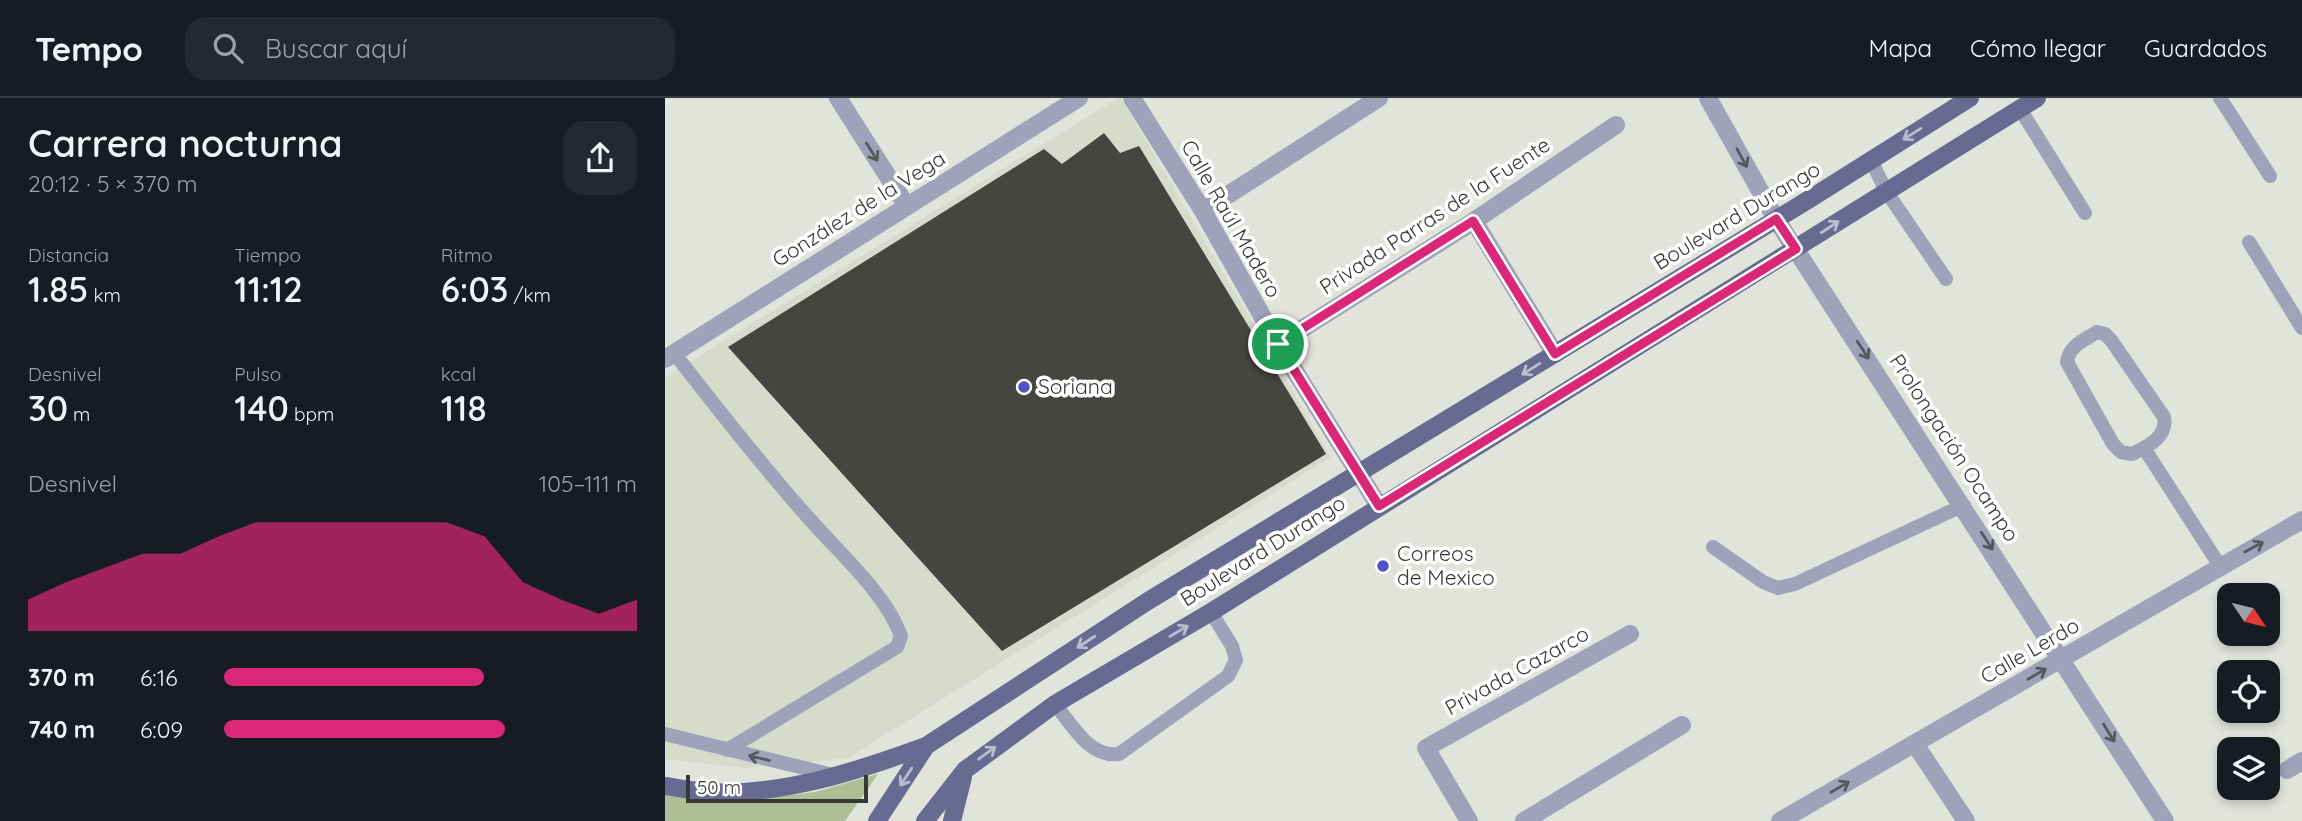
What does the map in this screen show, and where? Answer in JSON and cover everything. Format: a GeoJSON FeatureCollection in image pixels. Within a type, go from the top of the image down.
{"type":"FeatureCollection","features":[{"type":"Feature","properties":{"kind":"main road","name":"Boulevard Durango"},"geometry":{"type":"LineString","coordinates":[[877,821],[926,747],[1148,601],[1970,98]]}},
{"type":"Feature","properties":{"kind":"main road","name":"Boulevard Durango"},"geometry":{"type":"LineString","coordinates":[[925,821],[965,770],[1055,704],[1211,612],[2037,98]]}},
{"type":"Feature","properties":{"kind":"main road"},"geometry":{"type":"LineString","coordinates":[[665,786],[709,792],[773,788],[838,776],[926,747]]}},
{"type":"Feature","properties":{"kind":"main road"},"geometry":{"type":"LineString","coordinates":[[952,821],[965,770]]}},
{"type":"Feature","properties":{"kind":"street"},"geometry":{"type":"LineString","coordinates":[[838,98],[906,205]]}},
{"type":"Feature","properties":{"kind":"street","name":"González de la Vega"},"geometry":{"type":"LineString","coordinates":[[670,356],[1079,98]]}},
{"type":"Feature","properties":{"kind":"street","name":"Calle Raúl Madero"},"geometry":{"type":"LineString","coordinates":[[1132,98],[1203,211],[1278,344],[1379,506]]}},
{"type":"Feature","properties":{"kind":"street"},"geometry":{"type":"LineString","coordinates":[[1203,211],[1379,98]]}},
{"type":"Feature","properties":{"kind":"street","name":"Prolongación Ocampo"},"geometry":{"type":"LineString","coordinates":[[1708,98],[1776,219],[1964,505],[2165,821]]}},
{"type":"Feature","properties":{"kind":"street","name":"Privada Parras de la Fuente"},"geometry":{"type":"LineString","coordinates":[[1278,344],[1473,221],[1616,125]]}},
{"type":"Feature","properties":{"kind":"street"},"geometry":{"type":"LineString","coordinates":[[1473,221],[1555,354]]}},
{"type":"Feature","properties":{"kind":"street","name":"Calle Lerdo"},"geometry":{"type":"LineString","coordinates":[[1780,821],[1810,814],[1915,744],[2302,520]]}},
{"type":"Feature","properties":{"kind":"street","name":"Privada Cazarco"},"geometry":{"type":"LineString","coordinates":[[1469,821],[1426,748],[1630,635]]}},
{"type":"Feature","properties":{"kind":"street"},"geometry":{"type":"LineString","coordinates":[[1524,821],[1682,725]]}},
{"type":"Feature","properties":{"kind":"street"},"geometry":{"type":"LineString","coordinates":[[1915,744],[1966,821]]}},
{"type":"Feature","properties":{"kind":"lane"},"geometry":{"type":"LineString","coordinates":[[2220,98],[2270,176]]}},
{"type":"Feature","properties":{"kind":"lane"},"geometry":{"type":"LineString","coordinates":[[2020,109],[2085,213]]}},
{"type":"Feature","properties":{"kind":"lane"},"geometry":{"type":"LineString","coordinates":[[1871,160],[1886,191],[1946,279]]}},
{"type":"Feature","properties":{"kind":"lane"},"geometry":{"type":"LineString","coordinates":[[2249,242],[2302,328]]}},
{"type":"Feature","properties":{"kind":"lane"},"geometry":{"type":"LineString","coordinates":[[2097,332],[2105,334],[2111,340],[2164,416],[2166,426],[2159,438],[2144,448],[2132,454],[2121,452],[2113,444],[2067,362],[2068,353],[2075,346],[2097,332]]}},
{"type":"Feature","properties":{"kind":"lane"},"geometry":{"type":"LineString","coordinates":[[670,356],[875,593],[901,636],[897,647],[727,750]]}},
{"type":"Feature","properties":{"kind":"lane"},"geometry":{"type":"LineString","coordinates":[[2144,448],[2220,566]]}},
{"type":"Feature","properties":{"kind":"lane"},"geometry":{"type":"LineString","coordinates":[[1713,547],[1763,582],[1779,588],[1795,584],[1964,505]]}},
{"type":"Feature","properties":{"kind":"lane"},"geometry":{"type":"LineString","coordinates":[[1055,704],[1095,751],[1105,756],[1119,754],[1229,676],[1236,660],[1232,646],[1211,612]]}},
{"type":"Feature","properties":{"kind":"lane"},"geometry":{"type":"LineString","coordinates":[[665,734],[838,776]]}},
{"type":"Feature","properties":{"kind":"shaded area","name":"Soriana"},"geometry":{"type":"Polygon","coordinates":[[[1121,98],[1331,457],[848,758],[744,768],[665,759],[665,377],[1121,98]]]}},
{"type":"Feature","properties":{"kind":"green space"},"geometry":{"type":"Polygon","coordinates":[[[878,774],[845,821],[665,821],[665,793],[742,801],[815,792],[878,774]]]}},
{"type":"Feature","properties":{"kind":"building","name":"Soriana"},"geometry":{"type":"Polygon","coordinates":[[[1104,133],[1120,153],[1139,146],[1326,454],[1002,651],[728,347],[1044,149],[1062,164],[1104,133]]]}},
{"type":"Feature","properties":{"kind":"place","name":"Soriana"},"geometry":{"type":"Point","coordinates":[1024,387]}},
{"type":"Feature","properties":{"kind":"place","name":"Correos de Mexico"},"geometry":{"type":"Point","coordinates":[1383,566]}},
{"type":"Feature","properties":{"kind":"route"},"geometry":{"type":"LineString","coordinates":[[1776,219],[1796,249],[1379,506],[1278,344],[1473,221],[1555,354],[1776,219]]}}]}
